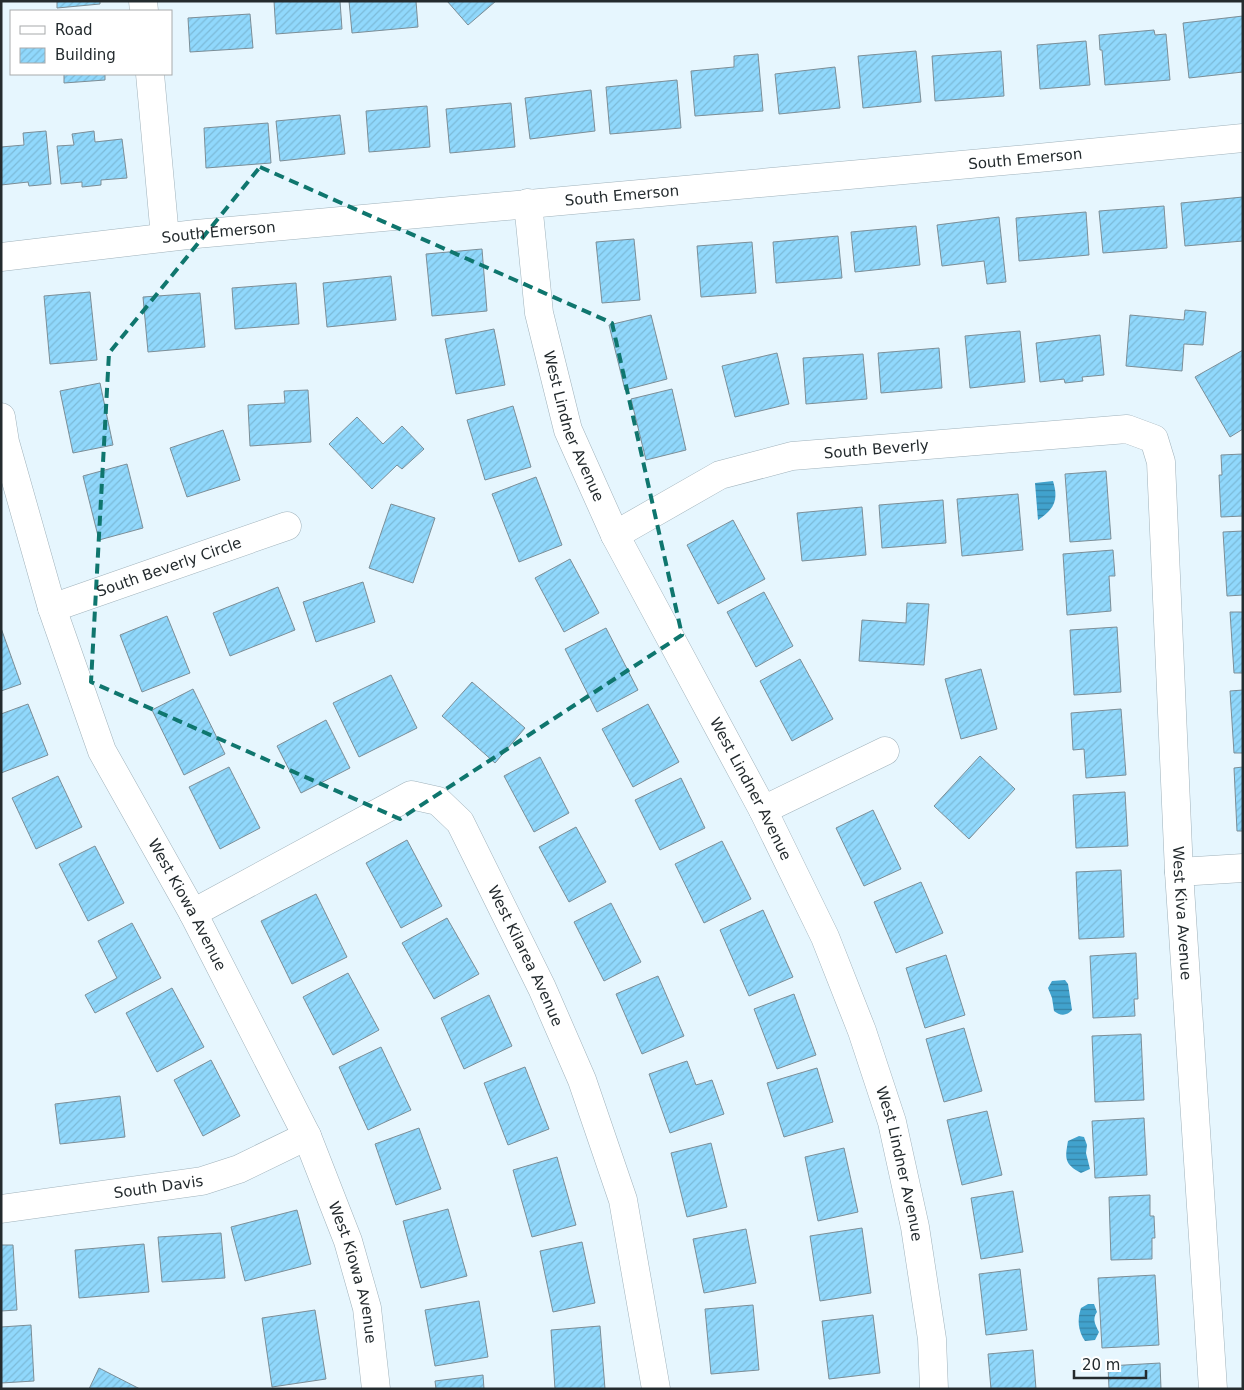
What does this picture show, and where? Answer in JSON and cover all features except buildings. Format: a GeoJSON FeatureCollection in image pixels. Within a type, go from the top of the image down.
{"type":"FeatureCollection","features":[{"type":"Feature","properties":{"kind":"street"},"geometry":{"type":"LineString","coordinates":[[150,75],[165,236]]}},
{"type":"Feature","properties":{"kind":"street","name":"South Emerson"},"geometry":{"type":"LineString","coordinates":[[1,257],[165,236],[1243,138]]}},
{"type":"Feature","properties":{"kind":"street","name":"West Lindner Avenue"},"geometry":{"type":"LineString","coordinates":[[528,203],[539,313],[568,430],[615,535],[763,810],[825,937],[862,1032],[892,1122],[915,1227],[932,1339],[934,1389]]}},
{"type":"Feature","properties":{"kind":"street","name":"West Kiowa Avenue"},"geometry":{"type":"LineString","coordinates":[[1,417],[5,442],[52,608],[102,751],[193,913],[307,1136],[348,1241],[367,1308],[376,1389]]}},
{"type":"Feature","properties":{"kind":"street","name":"South Beverly"},"geometry":{"type":"LineString","coordinates":[[615,535],[720,475],[792,456],[1127,429],[1154,439]]}},
{"type":"Feature","properties":{"kind":"street","name":"West Kiva Avenue"},"geometry":{"type":"LineString","coordinates":[[1154,439],[1161,462],[1179,872],[1213,1389]]}},
{"type":"Feature","properties":{"kind":"street","name":"South Beverly Circle"},"geometry":{"type":"LineString","coordinates":[[52,608],[287,526]]}},
{"type":"Feature","properties":{"kind":"street"},"geometry":{"type":"LineString","coordinates":[[763,810],[885,751]]}},
{"type":"Feature","properties":{"kind":"street","name":"West Kilarea Avenue"},"geometry":{"type":"LineString","coordinates":[[193,913],[411,795],[438,802],[460,822],[542,988],[582,1080],[623,1200],[656,1389]]}},
{"type":"Feature","properties":{"kind":"street"},"geometry":{"type":"LineString","coordinates":[[1179,872],[1243,868]]}},
{"type":"Feature","properties":{"kind":"street","name":"South Davis"},"geometry":{"type":"LineString","coordinates":[[1,1209],[202,1181],[239,1169],[307,1136]]}},
{"type":"Feature","properties":{"kind":"highlighted area"},"geometry":{"type":"Polygon","coordinates":[[[260,167],[612,323],[682,635],[400,819],[91,682],[109,353],[260,167]]]}},
{"type":"Feature","properties":{"kind":"water"},"geometry":{"type":"Polygon","coordinates":[[[1053,481],[1055,488],[1054,504],[1038,520],[1035,483],[1053,481]]]}},
{"type":"Feature","properties":{"kind":"water"},"geometry":{"type":"Polygon","coordinates":[[[1065,980],[1068,984],[1072,1010],[1066,1014],[1061,1014],[1054,1011],[1048,988],[1052,981],[1065,980]]]}},
{"type":"Feature","properties":{"kind":"water"},"geometry":{"type":"Polygon","coordinates":[[[1079,1136],[1084,1137],[1087,1145],[1086,1153],[1090,1169],[1081,1173],[1071,1167],[1066,1156],[1068,1141],[1079,1136]]]}},
{"type":"Feature","properties":{"kind":"water"},"geometry":{"type":"Polygon","coordinates":[[[1088,1304],[1094,1304],[1097,1312],[1095,1322],[1099,1332],[1095,1340],[1085,1341],[1079,1325],[1079,1316],[1081,1308],[1088,1304]]]}}]}
